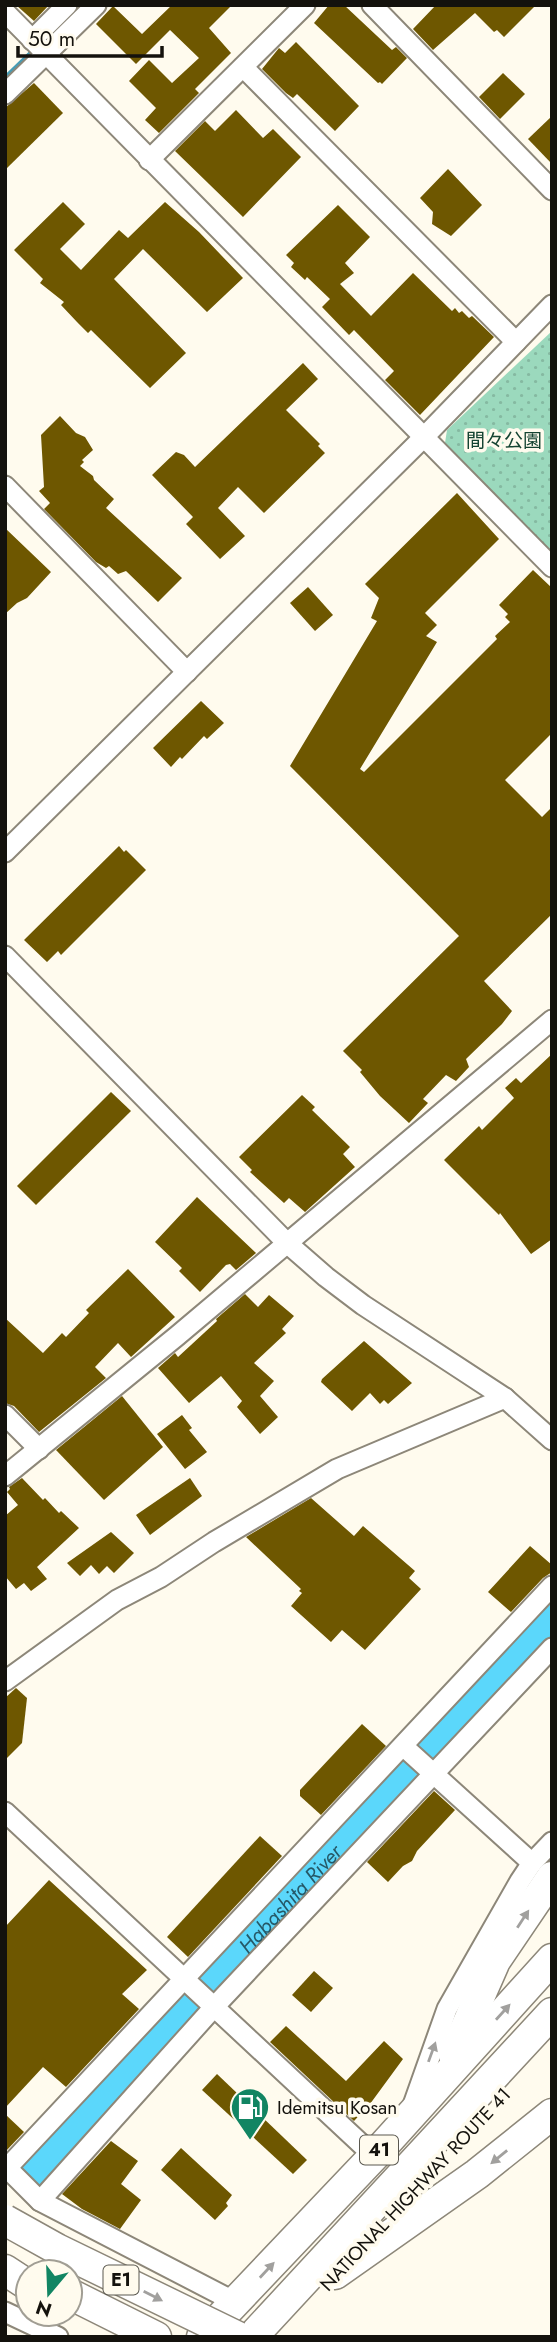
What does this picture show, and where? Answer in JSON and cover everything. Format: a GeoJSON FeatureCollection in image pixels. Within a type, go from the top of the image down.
{"type":"FeatureCollection","features":[{"type":"Feature","properties":{"kind":"highway"},"geometry":{"type":"LineString","coordinates":[[444,2077],[495,1961],[542,1870]]}},
{"type":"Feature","properties":{"kind":"highway","name":"41"},"geometry":{"type":"LineString","coordinates":[[202,2337],[374,2156],[552,1959]]}},
{"type":"Feature","properties":{"kind":"highway"},"geometry":{"type":"LineString","coordinates":[[252,2337],[552,2013]]}},
{"type":"Feature","properties":{"kind":"highway","name":"NATIONAL HIGHWAY ROUTE 41"},"geometry":{"type":"LineString","coordinates":[[280,2337],[335,2274],[552,2043]]}},
{"type":"Feature","properties":{"kind":"highway"},"geometry":{"type":"LineString","coordinates":[[335,2274],[477,2174],[552,2114]]}},
{"type":"Feature","properties":{"kind":"highway","name":"E1"},"geometry":{"type":"LineString","coordinates":[[5,2220],[238,2337]]}},
{"type":"Feature","properties":{"kind":"highway","name":"E1"},"geometry":{"type":"LineString","coordinates":[[84,2301],[156,2337]]}},
{"type":"Feature","properties":{"kind":"highway"},"geometry":{"type":"LineString","coordinates":[[84,2318],[118,2337]]}},
{"type":"Feature","properties":{"kind":"street"},"geometry":{"type":"LineString","coordinates":[[5,94],[68,5]]}},
{"type":"Feature","properties":{"kind":"street"},"geometry":{"type":"LineString","coordinates":[[39,47],[96,5]]}},
{"type":"Feature","properties":{"kind":"street"},"geometry":{"type":"LineString","coordinates":[[149,160],[305,5]]}},
{"type":"Feature","properties":{"kind":"street"},"geometry":{"type":"LineString","coordinates":[[372,5],[552,190]]}},
{"type":"Feature","properties":{"kind":"street"},"geometry":{"type":"LineString","coordinates":[[5,12],[552,567]]}},
{"type":"Feature","properties":{"kind":"street"},"geometry":{"type":"LineString","coordinates":[[243,67],[516,342]]}},
{"type":"Feature","properties":{"kind":"street"},"geometry":{"type":"LineString","coordinates":[[5,852],[424,437],[552,305]]}},
{"type":"Feature","properties":{"kind":"street"},"geometry":{"type":"LineString","coordinates":[[5,486],[187,672]]}},
{"type":"Feature","properties":{"kind":"street"},"geometry":{"type":"LineString","coordinates":[[5,956],[287,1243],[363,1305],[505,1398],[552,1440]]}},
{"type":"Feature","properties":{"kind":"street"},"geometry":{"type":"LineString","coordinates":[[5,1476],[552,1020]]}},
{"type":"Feature","properties":{"kind":"street"},"geometry":{"type":"LineString","coordinates":[[5,1681],[117,1600],[161,1577],[214,1542],[337,1469],[505,1398]]}},
{"type":"Feature","properties":{"kind":"street"},"geometry":{"type":"LineString","coordinates":[[5,1415],[39,1449]]}},
{"type":"Feature","properties":{"kind":"street"},"geometry":{"type":"LineString","coordinates":[[237,2303],[40,2201],[6,2167],[552,1586]]}},
{"type":"Feature","properties":{"kind":"street"},"geometry":{"type":"LineString","coordinates":[[40,2201],[214,2007],[550,1654]]}},
{"type":"Feature","properties":{"kind":"street"},"geometry":{"type":"LineString","coordinates":[[403,1746],[542,1870]]}},
{"type":"Feature","properties":{"kind":"street"},"geometry":{"type":"LineString","coordinates":[[5,1812],[374,2156]]}},
{"type":"Feature","properties":{"kind":"street"},"geometry":{"type":"LineString","coordinates":[[409,2116],[447,2009],[542,1870],[552,1842]]}},
{"type":"Feature","properties":{"kind":"street"},"geometry":{"type":"LineString","coordinates":[[5,2312],[58,2337]]}},
{"type":"Feature","properties":{"kind":"green space","name":"間々公園"},"geometry":{"type":"Polygon","coordinates":[[[552,331],[552,558],[445,443],[447,430],[552,331]]]}},
{"type":"Feature","properties":{"kind":"building"},"geometry":{"type":"Polygon","coordinates":[[[16,5],[49,5],[34,21],[16,5]]]}},
{"type":"Feature","properties":{"kind":"building"},"geometry":{"type":"Polygon","coordinates":[[[172,5],[232,5],[209,28],[231,53],[195,89],[199,93],[159,133],[145,120],[156,108],[129,81],[149,60],[172,83],[199,58],[170,30],[136,64],[96,24],[113,6],[142,34],[172,5]]]}},
{"type":"Feature","properties":{"kind":"building"},"geometry":{"type":"Polygon","coordinates":[[[329,5],[344,5],[392,50],[396,47],[407,58],[382,84],[314,23],[329,5]]]}},
{"type":"Feature","properties":{"kind":"building"},"geometry":{"type":"Polygon","coordinates":[[[436,5],[536,5],[504,37],[497,30],[494,32],[475,13],[433,50],[413,29],[436,5]]]}},
{"type":"Feature","properties":{"kind":"building"},"geometry":{"type":"Polygon","coordinates":[[[296,42],[359,106],[335,131],[297,94],[293,98],[286,93],[262,69],[279,48],[285,53],[296,42]]]}},
{"type":"Feature","properties":{"kind":"building"},"geometry":{"type":"Polygon","coordinates":[[[503,73],[525,94],[500,119],[479,97],[503,73]]]}},
{"type":"Feature","properties":{"kind":"building"},"geometry":{"type":"Polygon","coordinates":[[[34,83],[63,113],[5,170],[5,108],[34,83]]]}},
{"type":"Feature","properties":{"kind":"building"},"geometry":{"type":"Polygon","coordinates":[[[236,110],[263,138],[273,129],[301,157],[243,217],[175,151],[205,121],[215,131],[236,110]]]}},
{"type":"Feature","properties":{"kind":"building"},"geometry":{"type":"Polygon","coordinates":[[[552,116],[552,164],[528,139],[552,116]]]}},
{"type":"Feature","properties":{"kind":"building"},"geometry":{"type":"Polygon","coordinates":[[[448,169],[482,205],[451,236],[432,224],[433,212],[420,198],[448,169]]]}},
{"type":"Feature","properties":{"kind":"building"},"geometry":{"type":"Polygon","coordinates":[[[63,202],[85,224],[60,249],[81,270],[119,230],[128,238],[165,202],[199,232],[243,278],[207,312],[143,249],[114,279],[186,353],[150,388],[91,330],[88,333],[77,322],[61,305],[64,302],[40,283],[43,279],[14,250],[63,202]]]}},
{"type":"Feature","properties":{"kind":"building"},"geometry":{"type":"Polygon","coordinates":[[[338,205],[370,237],[345,263],[354,273],[340,284],[371,316],[413,273],[452,311],[455,308],[469,318],[472,316],[494,337],[420,415],[385,380],[394,371],[354,330],[349,335],[322,307],[330,299],[307,277],[305,280],[291,267],[294,263],[286,255],[338,205]]]}},
{"type":"Feature","properties":{"kind":"building"},"geometry":{"type":"Polygon","coordinates":[[[303,363],[318,379],[286,410],[320,444],[318,446],[325,453],[264,513],[238,487],[218,508],[245,536],[220,559],[186,524],[193,517],[152,475],[176,452],[184,455],[195,467],[303,363]]]}},
{"type":"Feature","properties":{"kind":"building"},"geometry":{"type":"Polygon","coordinates":[[[60,416],[76,433],[85,437],[93,450],[82,460],[84,462],[80,466],[114,499],[106,508],[182,578],[158,602],[126,571],[118,574],[109,566],[106,568],[96,562],[44,509],[50,503],[39,491],[44,487],[41,435],[60,416]]]}},
{"type":"Feature","properties":{"kind":"building"},"geometry":{"type":"Polygon","coordinates":[[[457,493],[499,539],[425,613],[437,625],[426,636],[437,642],[360,769],[364,772],[497,639],[495,636],[510,622],[505,617],[508,614],[499,605],[533,570],[552,588],[552,733],[505,780],[542,817],[552,807],[552,914],[484,981],[512,1011],[466,1059],[469,1067],[456,1081],[446,1075],[423,1099],[428,1103],[409,1123],[380,1096],[360,1072],[362,1070],[343,1051],[459,936],[290,766],[377,621],[371,618],[379,598],[365,584],[457,493]]]}},
{"type":"Feature","properties":{"kind":"building"},"geometry":{"type":"Polygon","coordinates":[[[5,528],[51,572],[27,598],[5,614],[5,528]]]}},
{"type":"Feature","properties":{"kind":"building"},"geometry":{"type":"Polygon","coordinates":[[[308,587],[333,615],[315,631],[290,603],[308,587]]]}},
{"type":"Feature","properties":{"kind":"building"},"geometry":{"type":"Polygon","coordinates":[[[201,701],[224,723],[207,739],[204,736],[171,767],[153,748],[201,701]]]}},
{"type":"Feature","properties":{"kind":"building"},"geometry":{"type":"Polygon","coordinates":[[[119,846],[146,870],[61,955],[58,951],[47,962],[24,940],[119,846]]]}},
{"type":"Feature","properties":{"kind":"building"},"geometry":{"type":"Polygon","coordinates":[[[552,1054],[552,1239],[531,1254],[500,1213],[499,1215],[444,1160],[479,1126],[482,1130],[514,1098],[505,1088],[516,1078],[521,1083],[552,1054]]]}},
{"type":"Feature","properties":{"kind":"building"},"geometry":{"type":"Polygon","coordinates":[[[111,1092],[131,1111],[36,1205],[17,1186],[111,1092]]]}},
{"type":"Feature","properties":{"kind":"building"},"geometry":{"type":"Polygon","coordinates":[[[302,1095],[315,1107],[312,1110],[350,1147],[343,1154],[355,1167],[305,1212],[289,1198],[284,1203],[250,1172],[252,1170],[239,1157],[302,1095]]]}},
{"type":"Feature","properties":{"kind":"building"},"geometry":{"type":"Polygon","coordinates":[[[197,1197],[256,1253],[236,1270],[230,1264],[226,1265],[200,1292],[179,1271],[182,1268],[155,1242],[197,1197]]]}},
{"type":"Feature","properties":{"kind":"building"},"geometry":{"type":"Polygon","coordinates":[[[128,1269],[175,1317],[131,1357],[118,1343],[95,1367],[106,1378],[39,1432],[14,1406],[5,1403],[5,1318],[43,1353],[62,1333],[66,1337],[89,1313],[86,1310],[128,1269]]]}},
{"type":"Feature","properties":{"kind":"building"},"geometry":{"type":"Polygon","coordinates":[[[245,1294],[258,1307],[269,1295],[294,1316],[282,1329],[286,1333],[254,1363],[274,1381],[260,1396],[278,1417],[260,1434],[237,1407],[242,1401],[221,1376],[189,1403],[158,1368],[175,1353],[178,1357],[245,1294]]]}},
{"type":"Feature","properties":{"kind":"building"},"geometry":{"type":"Polygon","coordinates":[[[364,1341],[412,1383],[388,1404],[384,1400],[380,1404],[370,1393],[352,1411],[321,1382],[364,1341]]]}},
{"type":"Feature","properties":{"kind":"building"},"geometry":{"type":"Polygon","coordinates":[[[122,1396],[163,1447],[104,1500],[56,1450],[122,1396]]]}},
{"type":"Feature","properties":{"kind":"building"},"geometry":{"type":"Polygon","coordinates":[[[182,1415],[192,1428],[189,1430],[207,1452],[185,1469],[157,1434],[182,1415]]]}},
{"type":"Feature","properties":{"kind":"building"},"geometry":{"type":"Polygon","coordinates":[[[22,1478],[43,1500],[45,1498],[79,1528],[37,1567],[47,1579],[31,1591],[24,1583],[16,1589],[5,1576],[5,1516],[18,1505],[7,1492],[9,1487],[22,1478]]]}},
{"type":"Feature","properties":{"kind":"building"},"geometry":{"type":"Polygon","coordinates":[[[190,1478],[202,1496],[150,1535],[136,1515],[190,1478]]]}},
{"type":"Feature","properties":{"kind":"building"},"geometry":{"type":"Polygon","coordinates":[[[311,1498],[354,1536],[363,1526],[415,1571],[409,1578],[421,1589],[365,1650],[342,1630],[331,1642],[291,1606],[302,1593],[299,1591],[301,1589],[246,1537],[311,1498]]]}},
{"type":"Feature","properties":{"kind":"building"},"geometry":{"type":"Polygon","coordinates":[[[111,1532],[134,1553],[114,1573],[107,1566],[99,1574],[91,1565],[80,1576],[67,1563],[111,1532]]]}},
{"type":"Feature","properties":{"kind":"building"},"geometry":{"type":"Polygon","coordinates":[[[530,1546],[552,1565],[552,1572],[511,1612],[488,1592],[530,1546]]]}},
{"type":"Feature","properties":{"kind":"building"},"geometry":{"type":"Polygon","coordinates":[[[16,1688],[27,1698],[22,1743],[5,1760],[5,1698],[16,1688]]]}},
{"type":"Feature","properties":{"kind":"building"},"geometry":{"type":"Polygon","coordinates":[[[362,1724],[386,1746],[321,1815],[300,1796],[300,1790],[362,1724]]]}},
{"type":"Feature","properties":{"kind":"building"},"geometry":{"type":"Polygon","coordinates":[[[434,1791],[455,1810],[417,1851],[412,1861],[403,1866],[388,1882],[367,1862],[434,1791]]]}},
{"type":"Feature","properties":{"kind":"building"},"geometry":{"type":"Polygon","coordinates":[[[260,1836],[282,1856],[188,1957],[167,1937],[260,1836]]]}},
{"type":"Feature","properties":{"kind":"building"},"geometry":{"type":"Polygon","coordinates":[[[49,1880],[147,1970],[122,1994],[139,2009],[66,2087],[43,2067],[5,2108],[5,1927],[49,1880]]]}},
{"type":"Feature","properties":{"kind":"building"},"geometry":{"type":"Polygon","coordinates":[[[314,1971],[333,1988],[311,2012],[292,1995],[314,1971]]]}},
{"type":"Feature","properties":{"kind":"building"},"geometry":{"type":"Polygon","coordinates":[[[286,2026],[346,2081],[384,2041],[403,2059],[354,2121],[270,2042],[286,2026]]]}},
{"type":"Feature","properties":{"kind":"building"},"geometry":{"type":"Polygon","coordinates":[[[217,2074],[307,2160],[293,2174],[202,2090],[217,2074]]]}},
{"type":"Feature","properties":{"kind":"building"},"geometry":{"type":"Polygon","coordinates":[[[5,2114],[24,2132],[5,2152],[5,2114]]]}},
{"type":"Feature","properties":{"kind":"building"},"geometry":{"type":"Polygon","coordinates":[[[111,2141],[138,2161],[121,2184],[141,2200],[120,2229],[82,2209],[62,2194],[111,2141]]]}},
{"type":"Feature","properties":{"kind":"building"},"geometry":{"type":"Polygon","coordinates":[[[181,2148],[232,2195],[226,2203],[228,2206],[215,2220],[161,2170],[181,2148]]]}},
{"type":"Feature","properties":{"kind":"waterway"},"geometry":{"type":"LineString","coordinates":[[69,16],[80,5]]}},
{"type":"Feature","properties":{"kind":"waterway"},"geometry":{"type":"LineString","coordinates":[[5,79],[36,49]]}},
{"type":"Feature","properties":{"kind":"waterway","name":"Habashita River"},"geometry":{"type":"LineString","coordinates":[[29,2179],[552,1619]]}},
{"type":"Feature","properties":{"kind":"place","name":"Idemitsu Kosan"},"geometry":{"type":"Point","coordinates":[250,2141]}}]}
